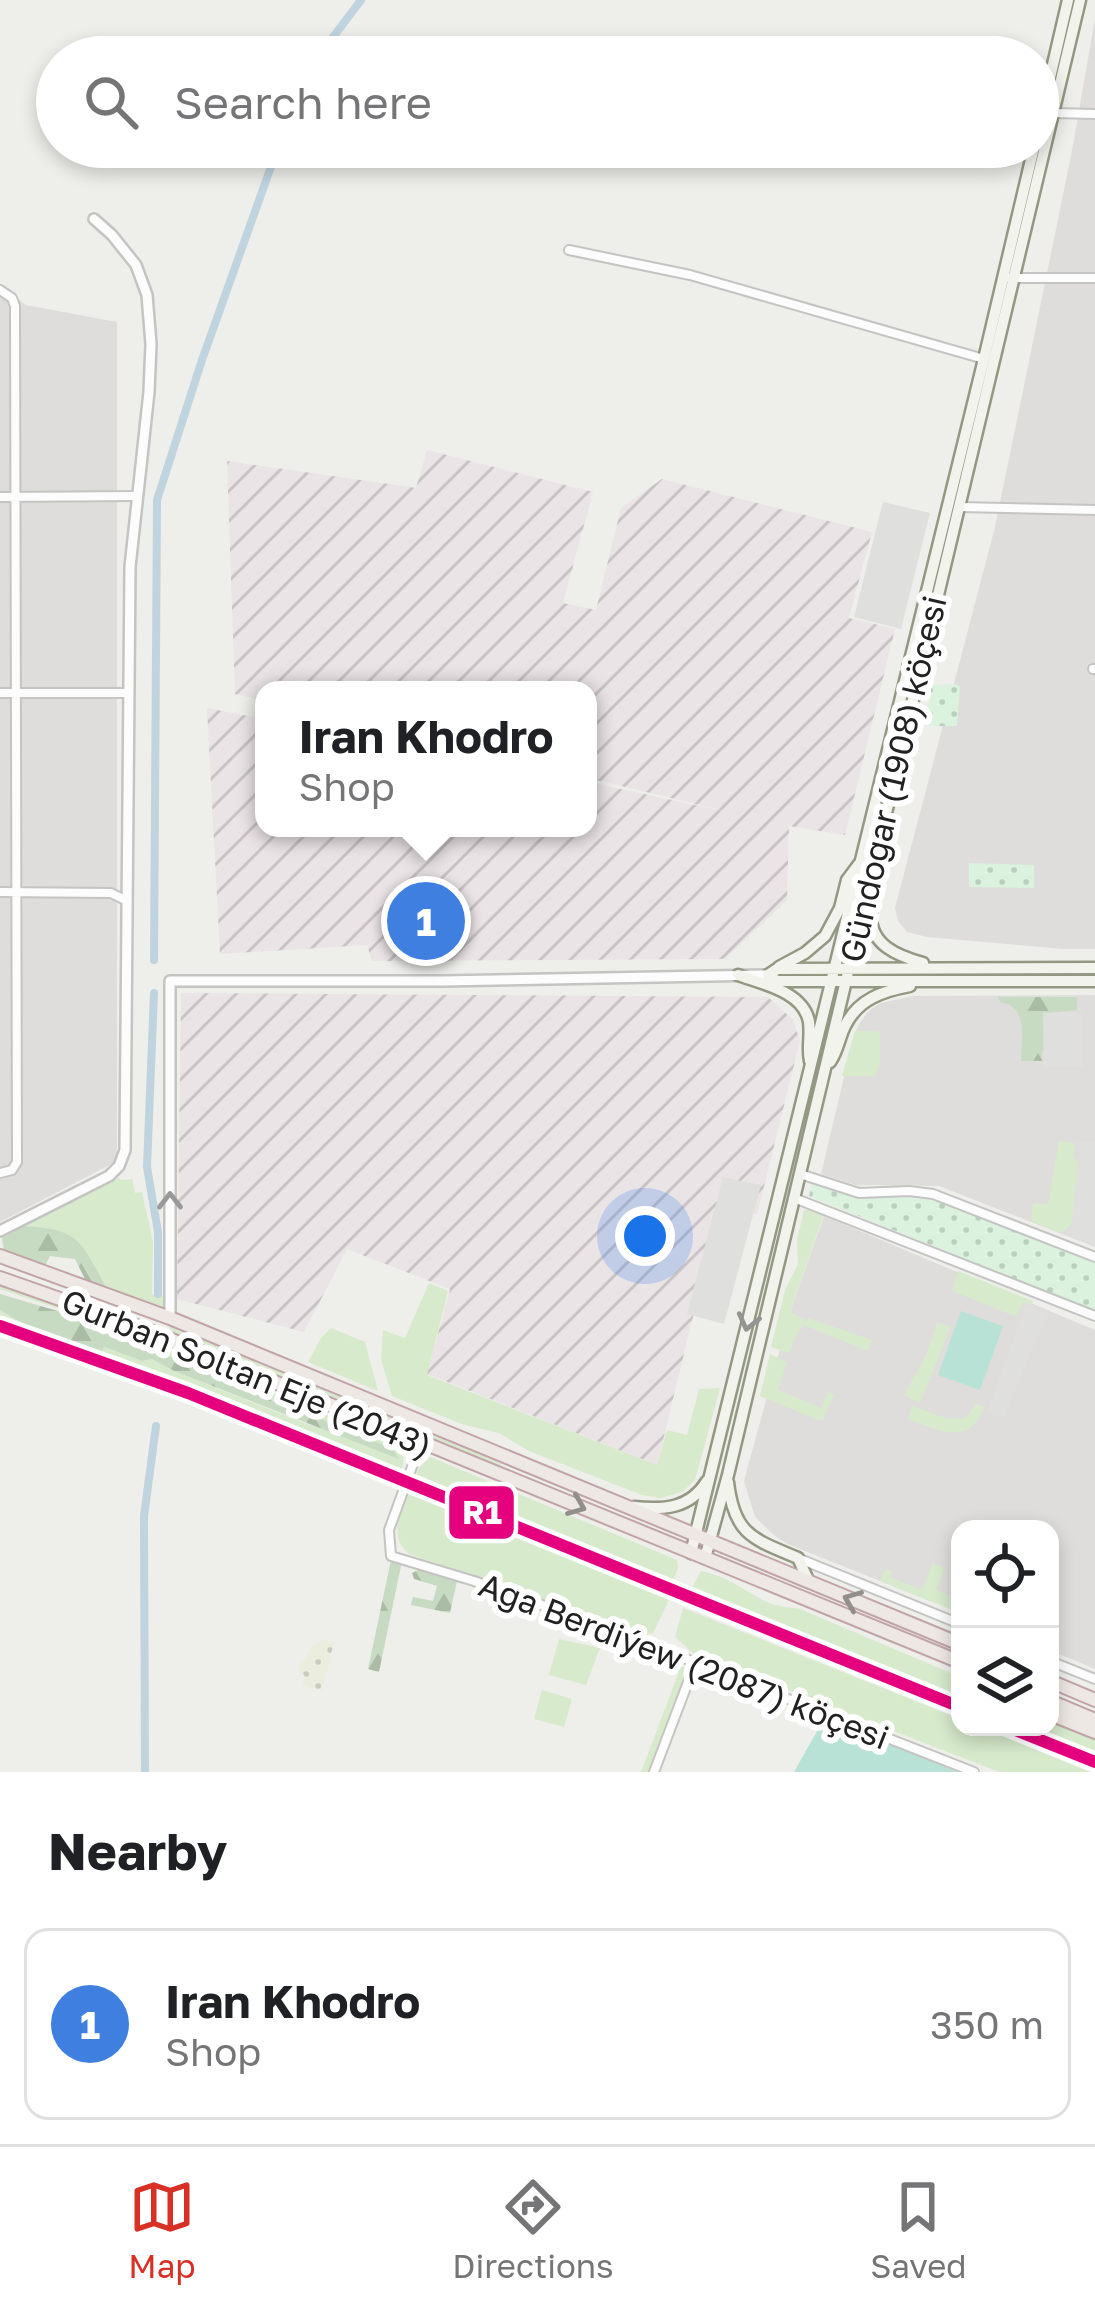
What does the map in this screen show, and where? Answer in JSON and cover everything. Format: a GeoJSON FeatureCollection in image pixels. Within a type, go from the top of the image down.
{"type":"FeatureCollection","features":[{"type":"Feature","properties":{"kind":"highway","name":"Gurban Soltan Eje (2043)"},"geometry":{"type":"LineString","coordinates":[[0,1256],[170,1318],[951,1640]]}},
{"type":"Feature","properties":{"kind":"highway","name":"Gurban Soltan Eje (2043)"},"geometry":{"type":"LineString","coordinates":[[0,1278],[145,1329],[951,1658]]}},
{"type":"Feature","properties":{"kind":"highway"},"geometry":{"type":"LineString","coordinates":[[1059,1686],[1095,1700]]}},
{"type":"Feature","properties":{"kind":"highway"},"geometry":{"type":"LineString","coordinates":[[1059,1705],[1095,1720]]}},
{"type":"Feature","properties":{"kind":"highway"},"geometry":{"type":"LineString","coordinates":[[1059,1718],[1095,1732]]}},
{"type":"Feature","properties":{"kind":"main road"},"geometry":{"type":"LineString","coordinates":[[1059,39],[1068,0]]}},
{"type":"Feature","properties":{"kind":"main road","name":"Gündogar (1908) köçesi"},"geometry":{"type":"LineString","coordinates":[[1059,88],[1080,0]]}},
{"type":"Feature","properties":{"kind":"main road","name":"Gündogar (1908) köçesi"},"geometry":{"type":"LineString","coordinates":[[698,1556],[710,1543],[728,1475],[811,1066],[840,975],[1008,277],[1030,168]]}},
{"type":"Feature","properties":{"kind":"main road","name":"Gündogar (1908) köçesi"},"geometry":{"type":"LineString","coordinates":[[953,506],[984,359],[1038,168]]}},
{"type":"Feature","properties":{"kind":"main road"},"geometry":{"type":"LineString","coordinates":[[772,972],[825,936],[840,908],[847,880],[867,862],[877,886],[871,920],[876,936],[893,953],[937,974]]}},
{"type":"Feature","properties":{"kind":"main road"},"geometry":{"type":"LineString","coordinates":[[772,972],[937,974],[1095,968]]}},
{"type":"Feature","properties":{"kind":"main road"},"geometry":{"type":"LineString","coordinates":[[825,1070],[861,1004],[937,974],[1095,981]]}},
{"type":"Feature","properties":{"kind":"main road"},"geometry":{"type":"LineString","coordinates":[[738,975],[786,993],[805,1011],[811,1066]]}},
{"type":"Feature","properties":{"kind":"main road","name":"Gündogar (1908) köçesi"},"geometry":{"type":"LineString","coordinates":[[698,1556],[696,1536],[712,1473],[786,1195],[798,1173],[825,1070],[840,975]]}},
{"type":"Feature","properties":{"kind":"main road"},"geometry":{"type":"LineString","coordinates":[[621,1506],[659,1509],[682,1504],[701,1490],[712,1473]]}},
{"type":"Feature","properties":{"kind":"main road"},"geometry":{"type":"LineString","coordinates":[[728,1475],[733,1511],[744,1531],[798,1558],[809,1582]]}},
{"type":"Feature","properties":{"kind":"street"},"geometry":{"type":"LineString","coordinates":[[1059,113],[1095,114]]}},
{"type":"Feature","properties":{"kind":"street"},"geometry":{"type":"LineString","coordinates":[[0,1231],[110,1176],[124,1155],[130,567],[151,370],[143,279],[130,255],[94,219]]}},
{"type":"Feature","properties":{"kind":"street"},"geometry":{"type":"LineString","coordinates":[[569,250],[690,275],[984,359]]}},
{"type":"Feature","properties":{"kind":"street"},"geometry":{"type":"LineString","coordinates":[[1008,277],[1095,278]]}},
{"type":"Feature","properties":{"kind":"street"},"geometry":{"type":"LineString","coordinates":[[0,290],[15,306],[19,891],[17,1162],[13,1171],[0,1173]]}},
{"type":"Feature","properties":{"kind":"street"},"geometry":{"type":"LineString","coordinates":[[0,496],[137,496]]}},
{"type":"Feature","properties":{"kind":"street"},"geometry":{"type":"LineString","coordinates":[[953,506],[1095,510]]}},
{"type":"Feature","properties":{"kind":"street"},"geometry":{"type":"LineString","coordinates":[[0,693],[128,693]]}},
{"type":"Feature","properties":{"kind":"street"},"geometry":{"type":"LineString","coordinates":[[0,892],[111,892],[127,901]]}},
{"type":"Feature","properties":{"kind":"street"},"geometry":{"type":"LineString","coordinates":[[170,1318],[170,981],[442,981],[772,972]]}},
{"type":"Feature","properties":{"kind":"street"},"geometry":{"type":"LineString","coordinates":[[798,1173],[859,1193],[933,1194],[1095,1257]]}},
{"type":"Feature","properties":{"kind":"street"},"geometry":{"type":"LineString","coordinates":[[786,1195],[1095,1316]]}},
{"type":"Feature","properties":{"kind":"street","name":"Aga Berdiýew (2087) köçesi"},"geometry":{"type":"LineString","coordinates":[[422,1442],[389,1530],[391,1556],[696,1661],[974,1772]]}},
{"type":"Feature","properties":{"kind":"street"},"geometry":{"type":"LineString","coordinates":[[798,1558],[951,1620]]}},
{"type":"Feature","properties":{"kind":"street"},"geometry":{"type":"LineString","coordinates":[[809,1582],[832,1570]]}},
{"type":"Feature","properties":{"kind":"street"},"geometry":{"type":"LineString","coordinates":[[654,1772],[696,1661]]}},
{"type":"Feature","properties":{"kind":"street"},"geometry":{"type":"LineString","coordinates":[[1059,1664],[1095,1679]]}},
{"type":"Feature","properties":{"kind":"shaded area"},"geometry":{"type":"Polygon","coordinates":[[[1095,19],[1095,949],[927,937],[907,932],[895,908],[995,527],[1095,19]]]}},
{"type":"Feature","properties":{"kind":"shaded area"},"geometry":{"type":"Polygon","coordinates":[[[0,286],[26,305],[117,322],[117,1161],[0,1222],[0,286]]]}},
{"type":"Feature","properties":{"kind":"shaded area"},"geometry":{"type":"Polygon","coordinates":[[[427,450],[593,492],[563,603],[596,610],[621,508],[662,479],[872,532],[849,618],[895,629],[845,835],[789,826],[787,900],[725,959],[372,961],[367,945],[220,954],[207,708],[255,717],[255,837],[597,837],[597,784],[733,813],[597,780],[597,681],[255,681],[255,699],[235,694],[227,461],[416,488],[427,450]]]}},
{"type":"Feature","properties":{"kind":"shaded area"},"geometry":{"type":"Polygon","coordinates":[[[883,502],[930,513],[901,629],[854,617],[883,502]]]}},
{"type":"Feature","properties":{"kind":"shaded area"},"geometry":{"type":"Polygon","coordinates":[[[181,993],[768,997],[793,1020],[800,1041],[757,1215],[720,1206],[657,1465],[427,1374],[450,1289],[347,1249],[304,1332],[177,1299],[181,993]]]}},
{"type":"Feature","properties":{"kind":"shaded area"},"geometry":{"type":"Polygon","coordinates":[[[1095,995],[1095,1247],[939,1186],[856,1185],[821,1174],[854,1035],[870,1010],[912,996],[1095,995]]]}},
{"type":"Feature","properties":{"kind":"shaded area"},"geometry":{"type":"Polygon","coordinates":[[[1082,1012],[1083,1067],[1044,1067],[1043,1013],[1082,1012]]]}},
{"type":"Feature","properties":{"kind":"shaded area"},"geometry":{"type":"Polygon","coordinates":[[[1080,1141],[1095,1142],[1095,1246],[1071,1237],[1080,1141]]]}},
{"type":"Feature","properties":{"kind":"shaded area"},"geometry":{"type":"Polygon","coordinates":[[[723,1177],[761,1185],[724,1324],[687,1314],[723,1177]]]}},
{"type":"Feature","properties":{"kind":"shaded area"},"geometry":{"type":"Polygon","coordinates":[[[824,1216],[1095,1330],[1095,1669],[1059,1654],[1059,1520],[951,1520],[951,1598],[935,1592],[930,1601],[790,1545],[755,1517],[744,1481],[790,1312],[824,1216]]]}},
{"type":"Feature","properties":{"kind":"shaded area"},"geometry":{"type":"Polygon","coordinates":[[[1026,1306],[1047,1315],[1003,1418],[987,1412],[1026,1306]]]}},
{"type":"Feature","properties":{"kind":"shaded area"},"geometry":{"type":"Polygon","coordinates":[[[322,1640],[334,1642],[322,1691],[302,1685],[305,1676],[297,1670],[311,1646],[322,1640]]]}},
{"type":"Feature","properties":{"kind":"green space"},"geometry":{"type":"Polygon","coordinates":[[[932,685],[960,687],[957,726],[924,726],[932,685]]]}},
{"type":"Feature","properties":{"kind":"green space"},"geometry":{"type":"Polygon","coordinates":[[[969,863],[1034,865],[1034,888],[969,887],[969,863]]]}},
{"type":"Feature","properties":{"kind":"green space"},"geometry":{"type":"Polygon","coordinates":[[[998,997],[1077,997],[1077,1010],[1047,1013],[1047,1051],[1042,1051],[1042,1061],[1021,1061],[1019,1017],[998,997]]]}},
{"type":"Feature","properties":{"kind":"green space"},"geometry":{"type":"Polygon","coordinates":[[[855,1031],[880,1034],[875,1076],[842,1076],[855,1031]]]}},
{"type":"Feature","properties":{"kind":"green space"},"geometry":{"type":"Polygon","coordinates":[[[1059,1141],[1075,1143],[1078,1160],[1072,1224],[1060,1233],[1031,1221],[1033,1203],[1048,1204],[1059,1141]]]}},
{"type":"Feature","properties":{"kind":"green space"},"geometry":{"type":"Polygon","coordinates":[[[119,1178],[132,1179],[135,1193],[142,1192],[153,1242],[152,1294],[168,1297],[168,1309],[106,1287],[83,1248],[67,1234],[23,1226],[119,1178]]]}},
{"type":"Feature","properties":{"kind":"green space"},"geometry":{"type":"Polygon","coordinates":[[[812,1183],[855,1197],[900,1195],[944,1202],[1095,1261],[1095,1311],[809,1196],[812,1183]]]}},
{"type":"Feature","properties":{"kind":"green space"},"geometry":{"type":"Polygon","coordinates":[[[804,1210],[824,1214],[790,1312],[804,1319],[804,1324],[808,1318],[872,1340],[868,1351],[804,1325],[789,1353],[771,1347],[785,1290],[798,1264],[797,1240],[804,1210]]]}},
{"type":"Feature","properties":{"kind":"green space"},"geometry":{"type":"Polygon","coordinates":[[[23,1226],[56,1230],[76,1240],[106,1287],[85,1279],[75,1259],[50,1256],[42,1264],[4,1251],[2,1238],[23,1226]]]}},
{"type":"Feature","properties":{"kind":"green space"},"geometry":{"type":"Polygon","coordinates":[[[958,1271],[1033,1301],[1032,1305],[1023,1302],[1014,1316],[952,1291],[958,1271]]]}},
{"type":"Feature","properties":{"kind":"green space"},"geometry":{"type":"Polygon","coordinates":[[[429,1283],[448,1291],[427,1375],[657,1465],[667,1430],[687,1435],[699,1389],[720,1388],[695,1480],[682,1492],[661,1498],[642,1495],[529,1451],[499,1433],[392,1396],[381,1359],[383,1330],[405,1338],[429,1283]]]}},
{"type":"Feature","properties":{"kind":"green space"},"geometry":{"type":"Polygon","coordinates":[[[0,1285],[144,1337],[397,1440],[162,1346],[159,1349],[0,1289],[0,1285]]]}},
{"type":"Feature","properties":{"kind":"green space"},"geometry":{"type":"Polygon","coordinates":[[[0,1294],[61,1312],[211,1373],[393,1449],[399,1459],[152,1359],[142,1361],[104,1347],[101,1353],[25,1325],[0,1310],[0,1294]]]}},
{"type":"Feature","properties":{"kind":"green space"},"geometry":{"type":"Polygon","coordinates":[[[0,1310],[25,1325],[100,1353],[103,1347],[142,1361],[153,1359],[304,1423],[396,1452],[162,1354],[165,1349],[402,1446],[400,1475],[175,1383],[0,1321],[0,1310]]]}},
{"type":"Feature","properties":{"kind":"green space"},"geometry":{"type":"Polygon","coordinates":[[[961,1311],[1003,1326],[980,1390],[938,1375],[961,1311]]]}},
{"type":"Feature","properties":{"kind":"green space"},"geometry":{"type":"Polygon","coordinates":[[[937,1322],[951,1327],[920,1403],[904,1395],[937,1322]]]}},
{"type":"Feature","properties":{"kind":"green space"},"geometry":{"type":"Polygon","coordinates":[[[170,1327],[477,1453],[500,1467],[169,1331],[170,1327]]]}},
{"type":"Feature","properties":{"kind":"green space"},"geometry":{"type":"Polygon","coordinates":[[[331,1328],[365,1342],[378,1391],[308,1362],[331,1328]]]}},
{"type":"Feature","properties":{"kind":"green space"},"geometry":{"type":"Polygon","coordinates":[[[770,1354],[787,1362],[778,1390],[821,1408],[828,1392],[834,1394],[823,1419],[760,1396],[770,1354]]]}},
{"type":"Feature","properties":{"kind":"green space"},"geometry":{"type":"Polygon","coordinates":[[[976,1404],[984,1407],[978,1420],[961,1432],[941,1431],[908,1419],[912,1406],[948,1419],[965,1418],[976,1404]]]}},
{"type":"Feature","properties":{"kind":"green space"},"geometry":{"type":"Polygon","coordinates":[[[430,1457],[677,1560],[671,1586],[414,1480],[430,1457]]]}},
{"type":"Feature","properties":{"kind":"green space"},"geometry":{"type":"Polygon","coordinates":[[[409,1494],[669,1600],[653,1633],[644,1635],[409,1554],[397,1533],[409,1494]]]}},
{"type":"Feature","properties":{"kind":"green space"},"geometry":{"type":"Polygon","coordinates":[[[391,1560],[401,1566],[379,1672],[368,1669],[391,1560]]]}},
{"type":"Feature","properties":{"kind":"green space"},"geometry":{"type":"Polygon","coordinates":[[[933,1563],[945,1568],[936,1590],[951,1596],[951,1609],[880,1581],[885,1569],[891,1571],[890,1577],[922,1590],[933,1563]]]}},
{"type":"Feature","properties":{"kind":"green space"},"geometry":{"type":"Polygon","coordinates":[[[418,1570],[457,1581],[450,1613],[411,1605],[413,1597],[433,1601],[437,1586],[414,1579],[412,1573],[418,1570]]]}},
{"type":"Feature","properties":{"kind":"green space"},"geometry":{"type":"Polygon","coordinates":[[[701,1571],[768,1603],[800,1609],[951,1673],[951,1700],[689,1594],[701,1571]]]}},
{"type":"Feature","properties":{"kind":"green space"},"geometry":{"type":"Polygon","coordinates":[[[683,1608],[951,1715],[951,1736],[1002,1736],[1090,1772],[999,1772],[693,1653],[675,1637],[683,1608]]]}},
{"type":"Feature","properties":{"kind":"green space"},"geometry":{"type":"Polygon","coordinates":[[[559,1639],[600,1648],[586,1685],[549,1675],[559,1639]]]}},
{"type":"Feature","properties":{"kind":"green space"},"geometry":{"type":"Polygon","coordinates":[[[648,1655],[686,1671],[649,1772],[641,1772],[679,1672],[645,1660],[648,1655]]]}},
{"type":"Feature","properties":{"kind":"green space"},"geometry":{"type":"Polygon","coordinates":[[[542,1690],[572,1699],[564,1727],[534,1719],[542,1690]]]}},
{"type":"Feature","properties":{"kind":"green space"},"geometry":{"type":"Polygon","coordinates":[[[825,1717],[957,1772],[794,1772],[825,1717]]]}},
{"type":"Feature","properties":{"kind":"green space"},"geometry":{"type":"Polygon","coordinates":[[[1059,1724],[1095,1739],[1095,1759],[1039,1736],[1059,1736],[1059,1724]]]}},
{"type":"Feature","properties":{"kind":"waterway"},"geometry":{"type":"LineString","coordinates":[[334,36],[361,0]]}},
{"type":"Feature","properties":{"kind":"waterway"},"geometry":{"type":"LineString","coordinates":[[154,960],[157,500],[271,168]]}},
{"type":"Feature","properties":{"kind":"waterway"},"geometry":{"type":"LineString","coordinates":[[154,993],[147,1167],[158,1232],[158,1294]]}},
{"type":"Feature","properties":{"kind":"waterway"},"geometry":{"type":"LineString","coordinates":[[145,1772],[144,1516],[156,1426]]}},
{"type":"Feature","properties":{"kind":"transit line","name":"R1"},"geometry":{"type":"LineString","coordinates":[[0,1326],[188,1393],[951,1703]]}},
{"type":"Feature","properties":{"kind":"transit line","name":"R1"},"geometry":{"type":"LineString","coordinates":[[1030,1736],[1095,1762]]}},
{"type":"Feature","properties":{"kind":"place","name":"Iran Khodro"},"geometry":{"type":"Point","coordinates":[426,921]}}]}
